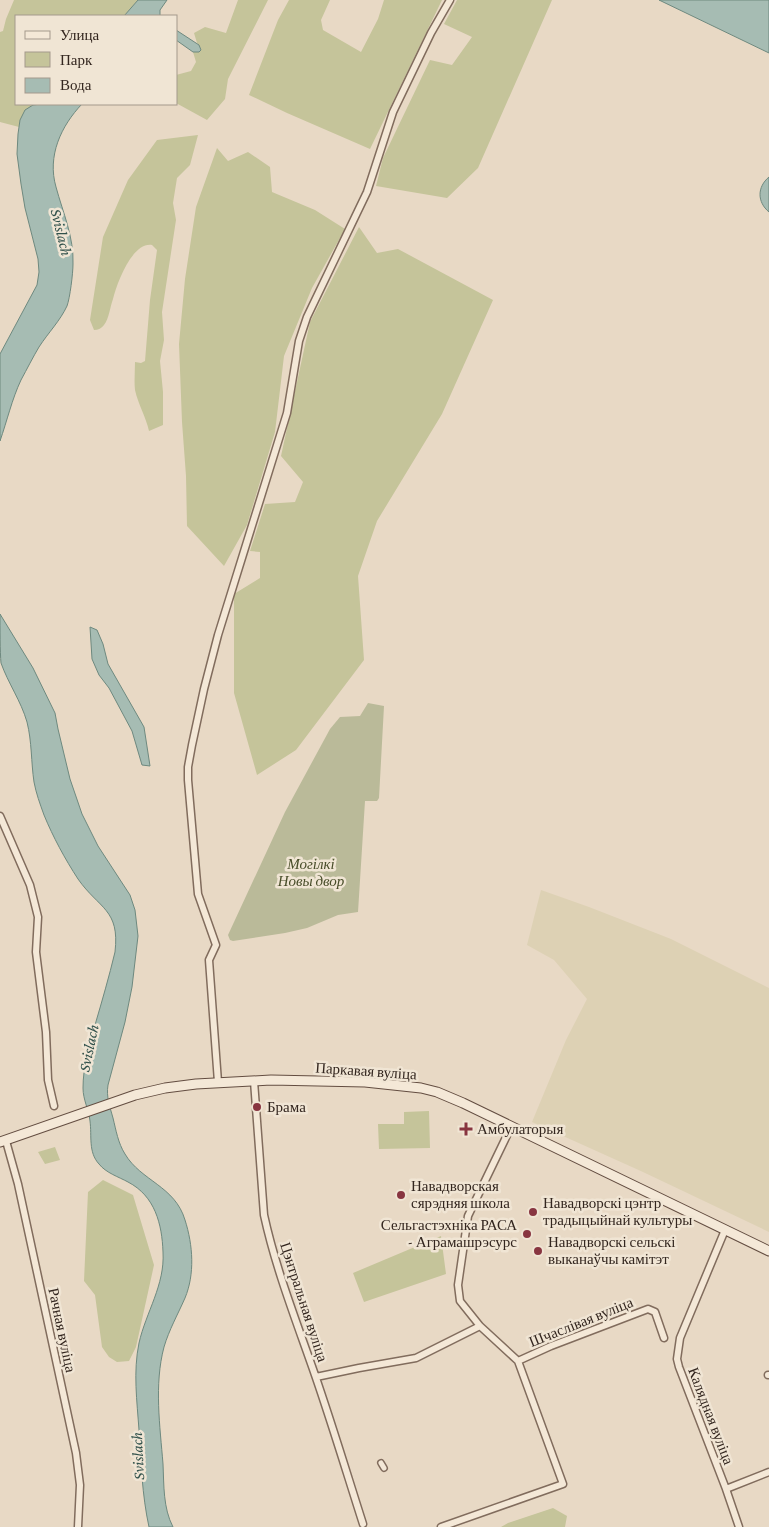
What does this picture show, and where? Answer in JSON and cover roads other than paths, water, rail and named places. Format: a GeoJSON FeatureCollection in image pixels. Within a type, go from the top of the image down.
{"type":"FeatureCollection","features":[{"type":"Feature","properties":{"kind":"main road","name":"Паркавая вуліца"},"geometry":{"type":"LineString","coordinates":[[3,1142],[72,1116],[135,1095],[164,1088],[218,1082],[347,1080],[421,1088],[454,1099],[769,1251]]}},
{"type":"Feature","properties":{"kind":"street"},"geometry":{"type":"LineString","coordinates":[[218,1082],[209,960],[216,945],[198,894],[188,780],[188,767],[195,728],[218,635],[287,413],[299,341],[307,317],[366,192],[394,112],[431,33],[450,0]]}},
{"type":"Feature","properties":{"kind":"street"},"geometry":{"type":"LineString","coordinates":[[0,816],[30,885],[38,917],[36,952],[46,1032],[48,1080],[54,1106]]}},
{"type":"Feature","properties":{"kind":"street","name":"Цэнтральная вуліца"},"geometry":{"type":"LineString","coordinates":[[254,1081],[264,1216],[274,1254],[363,1524]]}},
{"type":"Feature","properties":{"kind":"street"},"geometry":{"type":"LineString","coordinates":[[441,1527],[563,1484],[518,1361],[480,1326],[460,1301],[458,1276],[465,1233],[472,1206],[511,1127]]}},
{"type":"Feature","properties":{"kind":"street","name":"Рачная вуліца"},"geometry":{"type":"LineString","coordinates":[[3,1142],[18,1184],[76,1453],[80,1485],[78,1527]]}},
{"type":"Feature","properties":{"kind":"street","name":"Калядная вуліца"},"geometry":{"type":"LineString","coordinates":[[725,1230],[680,1338],[677,1359],[726,1489],[738,1527]]}},
{"type":"Feature","properties":{"kind":"street","name":"Шчаслівая вуліца"},"geometry":{"type":"LineString","coordinates":[[518,1361],[551,1346],[648,1309],[655,1312],[664,1338]]}},
{"type":"Feature","properties":{"kind":"street"},"geometry":{"type":"LineString","coordinates":[[316,1377],[416,1358],[480,1326]]}},
{"type":"Feature","properties":{"kind":"street"},"geometry":{"type":"LineString","coordinates":[[726,1489],[769,1472]]}},
{"type":"Feature","properties":{"kind":"water"},"geometry":{"type":"Polygon","coordinates":[[[138,0],[167,0],[160,10],[160,15],[125,15],[138,0]]]}},
{"type":"Feature","properties":{"kind":"water"},"geometry":{"type":"Polygon","coordinates":[[[659,0],[769,0],[769,53],[659,0]]]}},
{"type":"Feature","properties":{"kind":"water"},"geometry":{"type":"Polygon","coordinates":[[[178,31],[199,45],[201,50],[193,52],[178,41],[178,31]]]}},
{"type":"Feature","properties":{"kind":"water","name":"Svislach"},"geometry":{"type":"Polygon","coordinates":[[[33,105],[81,105],[62,132],[53,164],[56,187],[72,244],[72,279],[67,306],[39,347],[21,380],[0,441],[0,354],[37,285],[39,272],[38,259],[25,208],[17,154],[20,120],[25,110],[33,105]]]}},
{"type":"Feature","properties":{"kind":"water"},"geometry":{"type":"Polygon","coordinates":[[[769,177],[769,212],[762,204],[760,194],[762,185],[769,177]]]}},
{"type":"Feature","properties":{"kind":"water"},"geometry":{"type":"Polygon","coordinates":[[[0,614],[33,668],[55,713],[70,779],[82,814],[98,846],[130,895],[135,910],[138,936],[132,987],[125,1022],[108,1085],[108,1094],[118,1136],[125,1154],[140,1171],[174,1199],[185,1220],[190,1239],[192,1269],[188,1289],[164,1347],[158,1391],[165,1496],[167,1512],[173,1527],[149,1527],[142,1478],[136,1386],[139,1343],[158,1287],[163,1264],[159,1221],[145,1195],[128,1182],[105,1170],[93,1154],[89,1117],[83,1092],[87,1056],[115,952],[116,938],[114,927],[106,911],[73,871],[55,840],[44,815],[34,782],[27,722],[1,663],[0,614]]]}},
{"type":"Feature","properties":{"kind":"water"},"geometry":{"type":"Polygon","coordinates":[[[90,627],[97,630],[108,664],[144,727],[150,766],[142,765],[132,731],[109,688],[99,675],[92,659],[90,627]]]}},
{"type":"Feature","properties":{"kind":"place","name":"Брама"},"geometry":{"type":"Point","coordinates":[257,1107]}},
{"type":"Feature","properties":{"kind":"place","name":"Амбулаторыя"},"geometry":{"type":"Point","coordinates":[466,1129]}},
{"type":"Feature","properties":{"kind":"place","name":"Навадворская сярэдняя школа"},"geometry":{"type":"Point","coordinates":[401,1195]}},
{"type":"Feature","properties":{"kind":"place","name":"Навадворскі цэнтр традыцыйнай культуры"},"geometry":{"type":"Point","coordinates":[533,1212]}},
{"type":"Feature","properties":{"kind":"place","name":"Сельгастэхніка РАСА - Аграмашрэсурс"},"geometry":{"type":"Point","coordinates":[527,1234]}},
{"type":"Feature","properties":{"kind":"place","name":"Навадворскі сельскі выканаўчы камітэт"},"geometry":{"type":"Point","coordinates":[538,1251]}},
{"type":"Feature","properties":{"kind":"park label","name":"Могілкі Новы двор"},"geometry":{"type":"Point","coordinates":[311,872]}}]}
